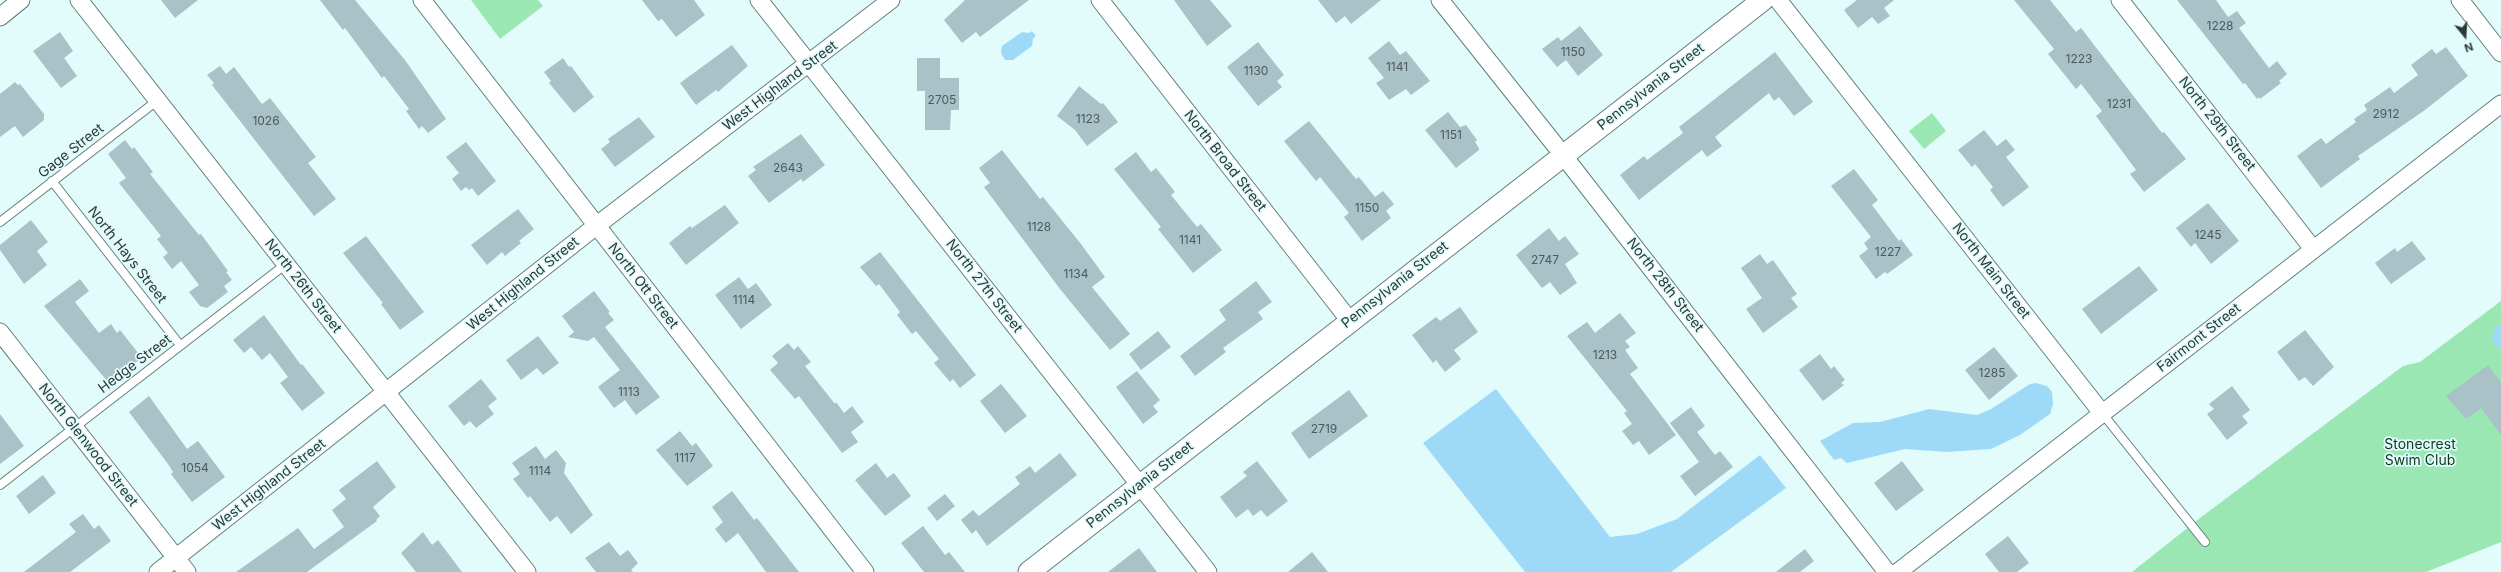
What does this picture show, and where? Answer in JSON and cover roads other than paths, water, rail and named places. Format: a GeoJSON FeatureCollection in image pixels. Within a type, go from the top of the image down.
{"type":"FeatureCollection","features":[{"type":"Feature","properties":{"kind":"street"},"geometry":{"type":"LineString","coordinates":[[0,16],[21,0]]}},
{"type":"Feature","properties":{"kind":"street","name":"North 26th Street"},"geometry":{"type":"LineString","coordinates":[[79,0],[527,572]]}},
{"type":"Feature","properties":{"kind":"street","name":"North Ott Street"},"geometry":{"type":"LineString","coordinates":[[422,0],[865,572]]}},
{"type":"Feature","properties":{"kind":"street","name":"North 27th Street"},"geometry":{"type":"LineString","coordinates":[[758,0],[810,64],[1208,572]]}},
{"type":"Feature","properties":{"kind":"street","name":"West Highland Street"},"geometry":{"type":"LineString","coordinates":[[158,572],[596,226],[810,64],[891,0]]}},
{"type":"Feature","properties":{"kind":"street","name":"North Broad Street"},"geometry":{"type":"LineString","coordinates":[[1100,0],[1350,321]]}},
{"type":"Feature","properties":{"kind":"street","name":"North 28th Street"},"geometry":{"type":"LineString","coordinates":[[1440,0],[1563,155],[1887,572]]}},
{"type":"Feature","properties":{"kind":"street","name":"Pennsylvania Street"},"geometry":{"type":"LineString","coordinates":[[1029,572],[1763,0]]}},
{"type":"Feature","properties":{"kind":"street","name":"North Main Street"},"geometry":{"type":"LineString","coordinates":[[1778,0],[2102,413]]}},
{"type":"Feature","properties":{"kind":"street","name":"North 29th Street"},"geometry":{"type":"LineString","coordinates":[[2120,0],[2313,249]]}},
{"type":"Feature","properties":{"kind":"street"},"geometry":{"type":"LineString","coordinates":[[2460,0],[2501,53]]}},
{"type":"Feature","properties":{"kind":"street","name":"Fairmont Street"},"geometry":{"type":"LineString","coordinates":[[1898,572],[2501,104]]}},
{"type":"Feature","properties":{"kind":"street","name":"North Glenwood Street"},"geometry":{"type":"LineString","coordinates":[[0,332],[187,572]]}},
{"type":"Feature","properties":{"kind":"lane","name":"Gage Street"},"geometry":{"type":"LineString","coordinates":[[0,222],[158,100]]}},
{"type":"Feature","properties":{"kind":"lane","name":"North Hays Street"},"geometry":{"type":"LineString","coordinates":[[52,182],[180,345]]}},
{"type":"Feature","properties":{"kind":"lane","name":"Hedge Street"},"geometry":{"type":"LineString","coordinates":[[0,485],[286,264]]}},
{"type":"Feature","properties":{"kind":"lane","name":"North Main Street"},"geometry":{"type":"LineString","coordinates":[[2102,413],[2205,542]]}},
{"type":"Feature","properties":{"kind":"water"},"geometry":{"type":"Polygon","coordinates":[[[1032,31],[1036,36],[1033,38],[1032,46],[1013,60],[1005,60],[1001,53],[1002,46],[1022,32],[1029,33],[1032,31]]]}},
{"type":"Feature","properties":{"kind":"water"},"geometry":{"type":"Polygon","coordinates":[[[2501,324],[2501,349],[2494,344],[2492,336],[2495,328],[2501,324]]]}},
{"type":"Feature","properties":{"kind":"water"},"geometry":{"type":"Polygon","coordinates":[[[2036,383],[2047,386],[2052,392],[2053,404],[2050,414],[2020,435],[1991,449],[1947,452],[1905,449],[1847,463],[1841,458],[1834,460],[1820,441],[1853,423],[1880,422],[1929,409],[1977,415],[1991,409],[2030,384],[2036,383]]]}},
{"type":"Feature","properties":{"kind":"water"},"geometry":{"type":"Polygon","coordinates":[[[1496,389],[1610,537],[1637,534],[1677,519],[1760,455],[1786,488],[1671,572],[1525,572],[1423,443],[1496,389]]]}},
{"type":"Feature","properties":{"kind":"park label","name":"Stonecrest Swim Club"},"geometry":{"type":"Point","coordinates":[2420,454]}}]}
